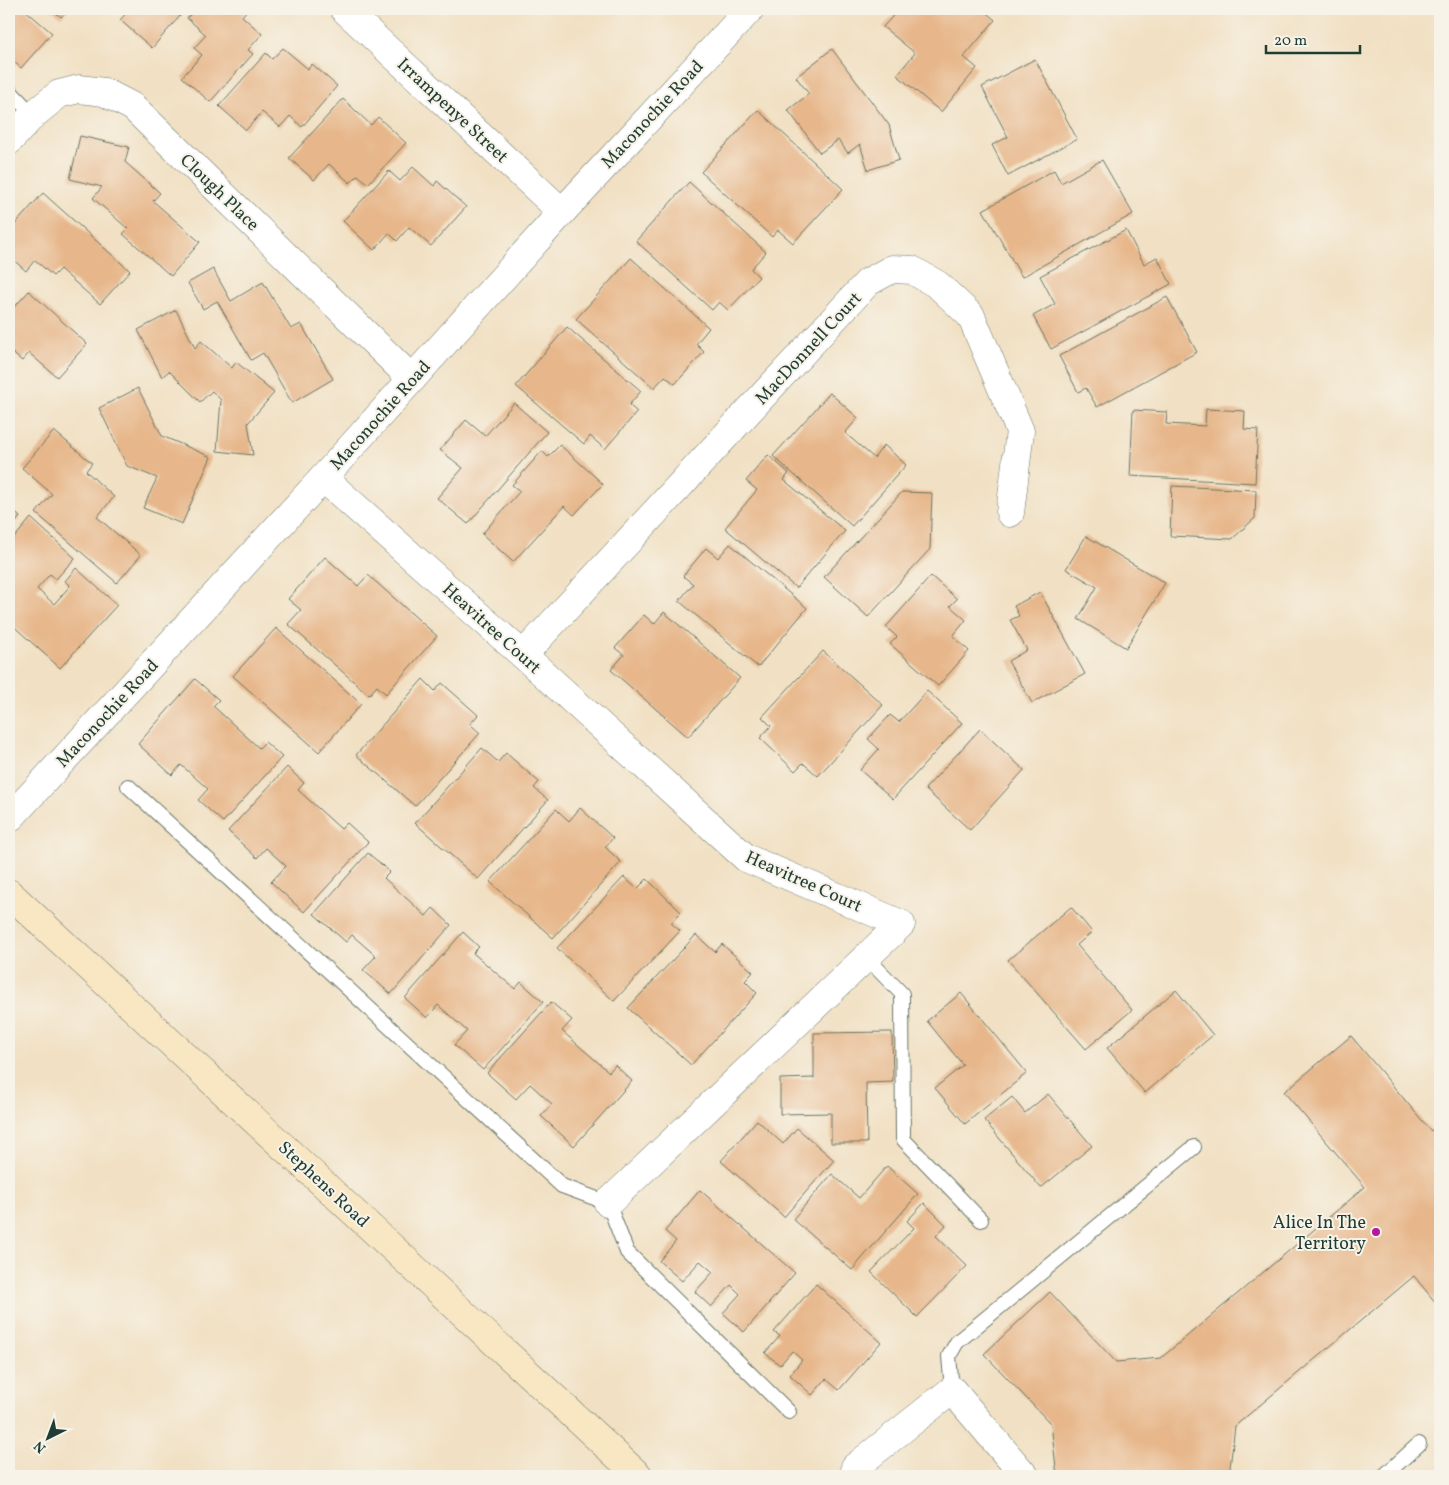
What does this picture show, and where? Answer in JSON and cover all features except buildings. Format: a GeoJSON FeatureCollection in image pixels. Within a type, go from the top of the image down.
{"type":"FeatureCollection","features":[{"type":"Feature","properties":{"kind":"street","name":"Irrampenye Street"},"geometry":{"type":"LineString","coordinates":[[344,9],[562,212]]}},
{"type":"Feature","properties":{"kind":"street","name":"Maconochie Road"},"geometry":{"type":"LineString","coordinates":[[9,819],[323,478],[562,212],[750,9]]}},
{"type":"Feature","properties":{"kind":"street","name":"Clough Place"},"geometry":{"type":"LineString","coordinates":[[9,141],[33,115],[59,94],[78,90],[104,92],[133,107],[412,379]]}},
{"type":"Feature","properties":{"kind":"street","name":"MacDonnell Court"},"geometry":{"type":"LineString","coordinates":[[523,655],[868,282],[892,270],[912,270],[938,285],[971,316],[1020,431],[1010,513]]}},
{"type":"Feature","properties":{"kind":"street","name":"Heavitree Court"},"geometry":{"type":"LineString","coordinates":[[323,478],[523,655],[746,858],[900,924],[608,1203]]}},
{"type":"Feature","properties":{"kind":"street","name":"Stephens Road"},"geometry":{"type":"LineString","coordinates":[[9,893],[638,1476]]}},
{"type":"Feature","properties":{"kind":"street"},"geometry":{"type":"LineString","coordinates":[[855,1467],[952,1390],[1025,1476]]}},
{"type":"Feature","properties":{"kind":"lane"},"geometry":{"type":"LineString","coordinates":[[9,90],[33,115]]}},
{"type":"Feature","properties":{"kind":"lane"},"geometry":{"type":"LineString","coordinates":[[128,786],[562,1186],[608,1203],[627,1252],[789,1412]]}},
{"type":"Feature","properties":{"kind":"lane"},"geometry":{"type":"LineString","coordinates":[[866,958],[902,994],[903,1139],[981,1220]]}},
{"type":"Feature","properties":{"kind":"lane"},"geometry":{"type":"LineString","coordinates":[[952,1390],[949,1356],[957,1342],[1194,1147]]}},
{"type":"Feature","properties":{"kind":"lane"},"geometry":{"type":"LineString","coordinates":[[1384,1476],[1419,1444]]}},
{"type":"Feature","properties":{"kind":"place","name":"Alice In The Territory"},"geometry":{"type":"Point","coordinates":[1376,1232]}}]}
